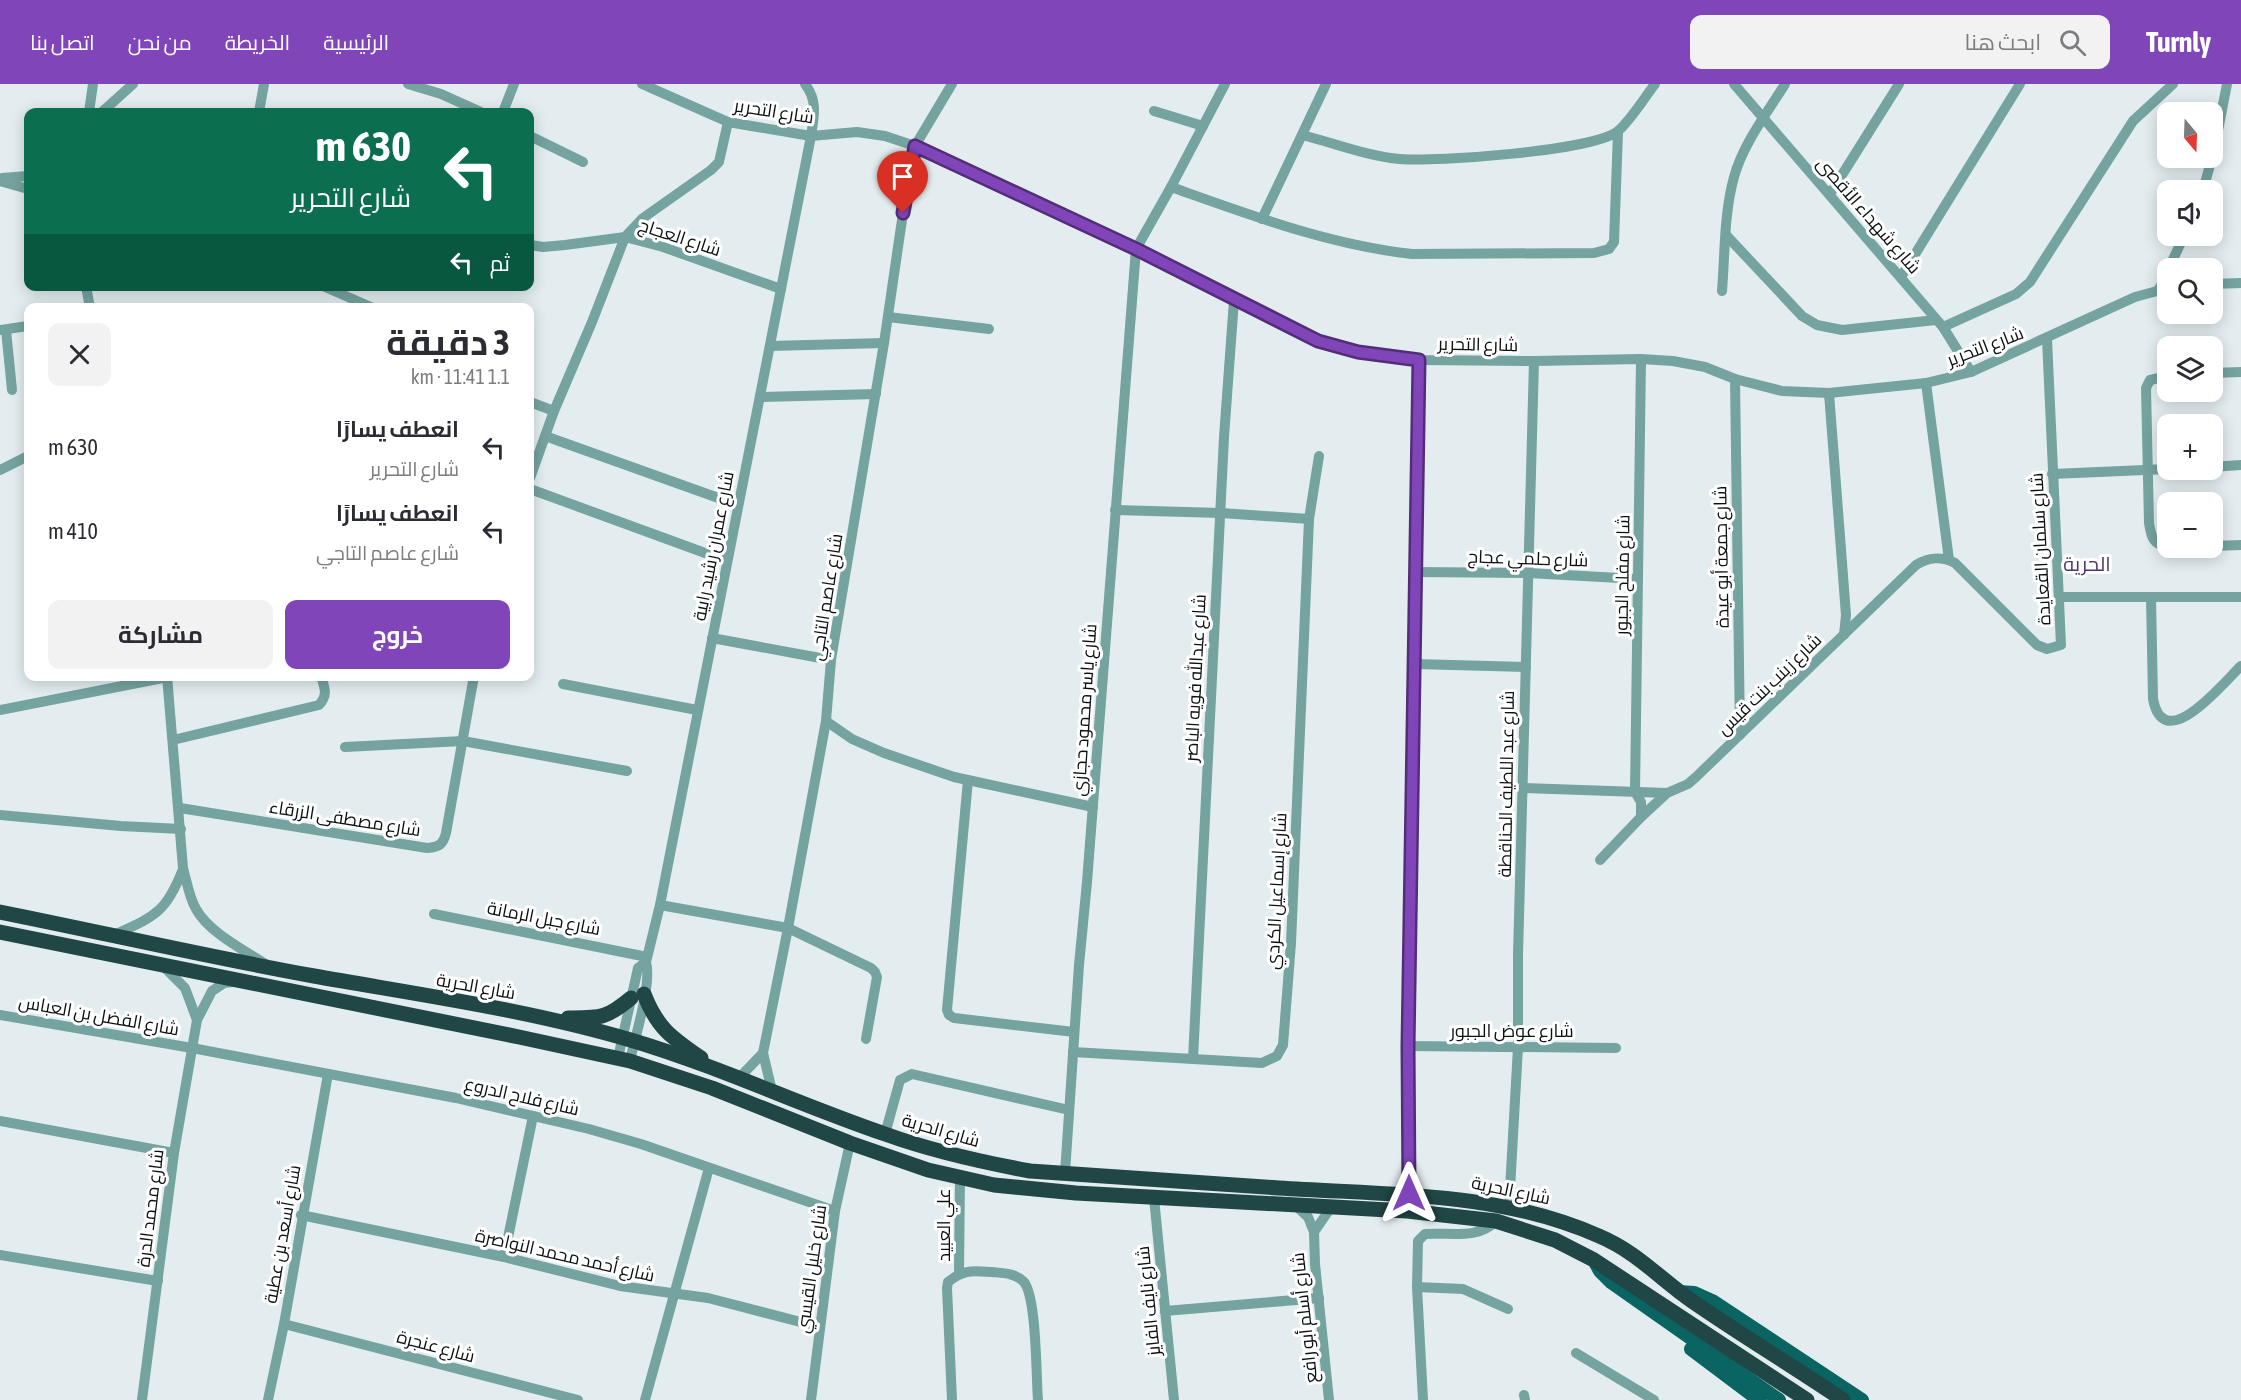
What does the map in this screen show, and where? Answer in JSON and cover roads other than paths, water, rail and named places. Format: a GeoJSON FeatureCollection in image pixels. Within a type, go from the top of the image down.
{"type":"FeatureCollection","features":[{"type":"Feature","properties":{"kind":"highway","name":"شارع الحرية"},"geometry":{"type":"LineString","coordinates":[[0,912],[273,968],[548,1018],[629,1040],[715,1069],[885,1134],[976,1161],[1030,1171],[1279,1188],[1409,1193],[1509,1207],[1534,1213],[1606,1239],[1638,1257],[1679,1292],[1843,1400]]}},
{"type":"Feature","properties":{"kind":"highway","name":"شارع الحرية"},"geometry":{"type":"LineString","coordinates":[[0,932],[240,982],[519,1036],[624,1060],[712,1088],[850,1143],[960,1178],[1028,1190],[1332,1206],[1407,1211],[1496,1221],[1555,1240],[1593,1260],[1807,1400]]}},
{"type":"Feature","properties":{"kind":"highway"},"geometry":{"type":"LineString","coordinates":[[548,1018],[599,1018],[610,1014],[638,996],[675,1041],[715,1069]]}},
{"type":"Feature","properties":{"kind":"main road"},"geometry":{"type":"LineString","coordinates":[[1593,1260],[1603,1275],[1779,1400]]}},
{"type":"Feature","properties":{"kind":"main road"},"geometry":{"type":"LineString","coordinates":[[1679,1292],[1694,1293],[1714,1302],[1862,1400]]}},
{"type":"Feature","properties":{"kind":"main road"},"geometry":{"type":"LineString","coordinates":[[1666,1321],[1689,1348],[1759,1400]]}},
{"type":"Feature","properties":{"kind":"street"},"geometry":{"type":"LineString","coordinates":[[90,108],[93,84]]}},
{"type":"Feature","properties":{"kind":"street"},"geometry":{"type":"LineString","coordinates":[[106,108],[133,84]]}},
{"type":"Feature","properties":{"kind":"street"},"geometry":{"type":"LineString","coordinates":[[260,108],[264,84]]}},
{"type":"Feature","properties":{"kind":"street"},"geometry":{"type":"LineString","coordinates":[[408,84],[441,94],[472,108]]}},
{"type":"Feature","properties":{"kind":"street"},"geometry":{"type":"LineString","coordinates":[[505,108],[514,84]]}},
{"type":"Feature","properties":{"kind":"street","name":"شارع التحرير"},"geometry":{"type":"LineString","coordinates":[[642,84],[728,122],[812,136],[857,132],[885,136],[915,146],[1136,249],[1234,300],[1326,343],[1358,352],[1419,360],[1534,362],[1641,359],[1690,363],[1736,379],[1782,391],[1829,393],[1926,383],[1971,372],[2135,297],[2157,291]]}},
{"type":"Feature","properties":{"kind":"street","name":"شارع عمران رشيد رابية"},"geometry":{"type":"LineString","coordinates":[[624,1060],[638,996],[648,970],[647,959],[660,905],[812,136],[815,102],[805,84]]}},
{"type":"Feature","properties":{"kind":"street","name":"شارع عاصم التاجي"},"geometry":{"type":"LineString","coordinates":[[772,1091],[763,1053],[789,928],[826,721],[831,660],[876,394],[909,172],[915,146],[952,84]]}},
{"type":"Feature","properties":{"kind":"street"},"geometry":{"type":"LineString","coordinates":[[1136,249],[1225,84]]}},
{"type":"Feature","properties":{"kind":"street"},"geometry":{"type":"LineString","coordinates":[[1262,219],[1326,84]]}},
{"type":"Feature","properties":{"kind":"street"},"geometry":{"type":"LineString","coordinates":[[1171,187],[1330,240],[1388,252],[1412,254],[1602,251],[1608,249],[1614,242],[1618,132],[1655,84]]}},
{"type":"Feature","properties":{"kind":"street","name":"شارع شهداء الأقصى"},"geometry":{"type":"LineString","coordinates":[[1734,84],[1940,323],[1971,372]]}},
{"type":"Feature","properties":{"kind":"street"},"geometry":{"type":"LineString","coordinates":[[1722,291],[1726,235],[1734,176],[1743,154],[1785,84]]}},
{"type":"Feature","properties":{"kind":"street"},"geometry":{"type":"LineString","coordinates":[[1830,194],[1899,84]]}},
{"type":"Feature","properties":{"kind":"street"},"geometry":{"type":"LineString","coordinates":[[1901,277],[2020,84]]}},
{"type":"Feature","properties":{"kind":"street"},"geometry":{"type":"LineString","coordinates":[[1726,235],[1802,316],[1818,325],[1842,330],[1940,323],[2016,294],[2030,282],[2133,121],[2173,84]]}},
{"type":"Feature","properties":{"kind":"street"},"geometry":{"type":"LineString","coordinates":[[2206,180],[2227,84]]}},
{"type":"Feature","properties":{"kind":"street"},"geometry":{"type":"LineString","coordinates":[[1154,111],[1203,126]]}},
{"type":"Feature","properties":{"kind":"street"},"geometry":{"type":"LineString","coordinates":[[534,467],[554,411],[625,237],[643,218],[719,162],[728,122]]}},
{"type":"Feature","properties":{"kind":"street"},"geometry":{"type":"LineString","coordinates":[[1302,135],[1401,159],[1456,159],[1571,145],[1618,132]]}},
{"type":"Feature","properties":{"kind":"street"},"geometry":{"type":"LineString","coordinates":[[534,138],[583,162]]}},
{"type":"Feature","properties":{"kind":"street"},"geometry":{"type":"LineString","coordinates":[[0,180],[24,177]]}},
{"type":"Feature","properties":{"kind":"street"},"geometry":{"type":"LineString","coordinates":[[0,180],[24,188]]}},
{"type":"Feature","properties":{"kind":"street","name":"شارع العجاج"},"geometry":{"type":"LineString","coordinates":[[534,246],[565,245],[625,237],[663,247],[781,289]]}},
{"type":"Feature","properties":{"kind":"street","name":"شارع ياسر محمود حجازي"},"geometry":{"type":"LineString","coordinates":[[1065,1173],[1074,1032],[1136,249]]}},
{"type":"Feature","properties":{"kind":"street"},"geometry":{"type":"LineString","coordinates":[[2223,284],[2241,283]]}},
{"type":"Feature","properties":{"kind":"street"},"geometry":{"type":"LineString","coordinates":[[334,291],[359,303]]}},
{"type":"Feature","properties":{"kind":"street","name":"شارع عبدالله فويه الباصر"},"geometry":{"type":"LineString","coordinates":[[1193,1059],[1234,300]]}},
{"type":"Feature","properties":{"kind":"street"},"geometry":{"type":"LineString","coordinates":[[888,316],[989,329]]}},
{"type":"Feature","properties":{"kind":"street"},"geometry":{"type":"LineString","coordinates":[[12,390],[3,330],[24,327]]}},
{"type":"Feature","properties":{"kind":"street","name":"شارع سلمان القعايدة"},"geometry":{"type":"LineString","coordinates":[[1949,560],[1961,568],[2033,642],[2042,648],[2052,649],[2061,645],[2047,339]]}},
{"type":"Feature","properties":{"kind":"street"},"geometry":{"type":"LineString","coordinates":[[770,346],[884,343]]}},
{"type":"Feature","properties":{"kind":"street","name":"شارع مفلح الجبور"},"geometry":{"type":"LineString","coordinates":[[1641,359],[1635,792],[1641,802],[1641,817]]}},
{"type":"Feature","properties":{"kind":"street"},"geometry":{"type":"LineString","coordinates":[[1409,1193],[1408,1046],[1419,360]]}},
{"type":"Feature","properties":{"kind":"street","name":"شارع عبد اللطيف الحناقطة"},"geometry":{"type":"LineString","coordinates":[[1509,1207],[1518,1047],[1518,955],[1534,362]]}},
{"type":"Feature","properties":{"kind":"street"},"geometry":{"type":"LineString","coordinates":[[2223,373],[2241,372]]}},
{"type":"Feature","properties":{"kind":"street"},"geometry":{"type":"LineString","coordinates":[[2157,378],[2150,380],[2146,388],[2147,470],[2151,534],[2157,543]]}},
{"type":"Feature","properties":{"kind":"street","name":"شارع جمعة أبو عيدة"},"geometry":{"type":"LineString","coordinates":[[1736,379],[1740,735]]}},
{"type":"Feature","properties":{"kind":"street"},"geometry":{"type":"LineString","coordinates":[[1844,635],[1916,565],[1929,559],[1949,560],[1926,383]]}},
{"type":"Feature","properties":{"kind":"street","name":"شارع زينب بنت قيس"},"geometry":{"type":"LineString","coordinates":[[1599,860],[1667,794],[1696,777],[1844,635],[1846,615],[1829,393]]}},
{"type":"Feature","properties":{"kind":"street"},"geometry":{"type":"LineString","coordinates":[[760,397],[876,394]]}},
{"type":"Feature","properties":{"kind":"street"},"geometry":{"type":"LineString","coordinates":[[534,404],[554,411]]}},
{"type":"Feature","properties":{"kind":"street"},"geometry":{"type":"LineString","coordinates":[[545,436],[738,504]]}},
{"type":"Feature","properties":{"kind":"street","name":"شارع إسماعيل الكردي"},"geometry":{"type":"LineString","coordinates":[[1073,1052],[1262,1063],[1277,1056],[1283,1045],[1291,943],[1309,519],[1319,456]]}},
{"type":"Feature","properties":{"kind":"street"},"geometry":{"type":"LineString","coordinates":[[0,470],[24,458]]}},
{"type":"Feature","properties":{"kind":"street"},"geometry":{"type":"LineString","coordinates":[[2223,466],[2241,465]]}},
{"type":"Feature","properties":{"kind":"street"},"geometry":{"type":"LineString","coordinates":[[2052,474],[2157,470]]}},
{"type":"Feature","properties":{"kind":"street"},"geometry":{"type":"LineString","coordinates":[[534,490],[727,561]]}},
{"type":"Feature","properties":{"kind":"street"},"geometry":{"type":"LineString","coordinates":[[1115,510],[1221,513],[1309,519]]}},
{"type":"Feature","properties":{"kind":"street"},"geometry":{"type":"LineString","coordinates":[[2223,545],[2241,544]]}},
{"type":"Feature","properties":{"kind":"street","name":"شارع حلمي عجاج"},"geometry":{"type":"LineString","coordinates":[[1416,572],[1528,573],[1638,579]]}},
{"type":"Feature","properties":{"kind":"street"},"geometry":{"type":"LineString","coordinates":[[2059,597],[2241,597]]}},
{"type":"Feature","properties":{"kind":"street"},"geometry":{"type":"LineString","coordinates":[[2151,597],[2153,699],[2160,718],[2167,722],[2175,722],[2190,714],[2241,666]]}},
{"type":"Feature","properties":{"kind":"street"},"geometry":{"type":"LineString","coordinates":[[712,638],[831,660]]}},
{"type":"Feature","properties":{"kind":"street"},"geometry":{"type":"LineString","coordinates":[[1415,664],[1526,667]]}},
{"type":"Feature","properties":{"kind":"street"},"geometry":{"type":"LineString","coordinates":[[0,710],[149,681]]}},
{"type":"Feature","properties":{"kind":"street"},"geometry":{"type":"LineString","coordinates":[[170,681],[183,868],[189,891],[197,911],[227,939],[273,968]]}},
{"type":"Feature","properties":{"kind":"street"},"geometry":{"type":"LineString","coordinates":[[173,740],[319,705],[325,698],[326,692],[323,681]]}},
{"type":"Feature","properties":{"kind":"street","name":"شارع مصطفى الزرقاء"},"geometry":{"type":"LineString","coordinates":[[180,808],[415,846],[437,847],[443,843],[446,834],[473,681]]}},
{"type":"Feature","properties":{"kind":"street"},"geometry":{"type":"LineString","coordinates":[[563,684],[697,710]]}},
{"type":"Feature","properties":{"kind":"street"},"geometry":{"type":"LineString","coordinates":[[826,721],[852,739],[884,753],[968,780],[1093,807]]}},
{"type":"Feature","properties":{"kind":"street"},"geometry":{"type":"LineString","coordinates":[[345,747],[463,741],[627,771]]}},
{"type":"Feature","properties":{"kind":"street"},"geometry":{"type":"LineString","coordinates":[[968,780],[947,1010],[949,1015],[954,1018],[1074,1032]]}},
{"type":"Feature","properties":{"kind":"street"},"geometry":{"type":"LineString","coordinates":[[1524,788],[1667,794]]}},
{"type":"Feature","properties":{"kind":"street"},"geometry":{"type":"LineString","coordinates":[[0,815],[181,829]]}},
{"type":"Feature","properties":{"kind":"street"},"geometry":{"type":"LineString","coordinates":[[114,935],[157,913],[176,887],[183,868]]}},
{"type":"Feature","properties":{"kind":"street"},"geometry":{"type":"LineString","coordinates":[[660,905],[789,928],[875,972],[877,977],[866,1039]]}},
{"type":"Feature","properties":{"kind":"street","name":"شارع جبل الرمانة"},"geometry":{"type":"LineString","coordinates":[[434,914],[647,959]]}},
{"type":"Feature","properties":{"kind":"street","name":"شارع محمد الدرة"},"geometry":{"type":"LineString","coordinates":[[162,966],[185,988],[196,1020]]}},
{"type":"Feature","properties":{"kind":"street","name":"شارع محمد الدرة"},"geometry":{"type":"LineString","coordinates":[[142,1400],[174,1153],[196,1020],[212,991],[224,983],[240,982]]}},
{"type":"Feature","properties":{"kind":"street","name":"شارع الفضل بن العباس"},"geometry":{"type":"LineString","coordinates":[[0,1015],[192,1048]]}},
{"type":"Feature","properties":{"kind":"street","name":"شارع عوض الجبور"},"geometry":{"type":"LineString","coordinates":[[1408,1046],[1616,1048]]}},
{"type":"Feature","properties":{"kind":"street","name":"شارع فلاح الدروع"},"geometry":{"type":"LineString","coordinates":[[192,1048],[456,1098],[533,1116],[641,1144],[835,1211]]}},
{"type":"Feature","properties":{"kind":"street"},"geometry":{"type":"LineString","coordinates":[[739,1078],[763,1053]]}},
{"type":"Feature","properties":{"kind":"street","name":"شارع أسعد بن عطية"},"geometry":{"type":"LineString","coordinates":[[268,1400],[284,1324],[327,1074]]}},
{"type":"Feature","properties":{"kind":"street"},"geometry":{"type":"LineString","coordinates":[[885,1134],[900,1080],[912,1074],[1069,1110]]}},
{"type":"Feature","properties":{"kind":"street"},"geometry":{"type":"LineString","coordinates":[[504,1257],[533,1116]]}},
{"type":"Feature","properties":{"kind":"street"},"geometry":{"type":"LineString","coordinates":[[0,1121],[174,1153]]}},
{"type":"Feature","properties":{"kind":"street","name":"شارع خليل القيسي"},"geometry":{"type":"LineString","coordinates":[[811,1400],[835,1211],[850,1143]]}},
{"type":"Feature","properties":{"kind":"street"},"geometry":{"type":"LineString","coordinates":[[645,1400],[709,1168]]}},
{"type":"Feature","properties":{"kind":"street","name":"علي العبيد"},"geometry":{"type":"LineString","coordinates":[[959,1273],[960,1178]]}},
{"type":"Feature","properties":{"kind":"street","name":"شارع نايف الفايز"},"geometry":{"type":"LineString","coordinates":[[1154,1198],[1174,1400]]}},
{"type":"Feature","properties":{"kind":"street","name":"شارع أسلم أبو رافع"},"geometry":{"type":"LineString","coordinates":[[1294,1205],[1308,1217],[1314,1232],[1329,1400]]}},
{"type":"Feature","properties":{"kind":"street","name":"شارع أسلم أبو رافع"},"geometry":{"type":"LineString","coordinates":[[1314,1232],[1332,1206]]}},
{"type":"Feature","properties":{"kind":"street","name":"شارع أحمد محمد النواصرة"},"geometry":{"type":"LineString","coordinates":[[301,1215],[504,1257],[609,1284],[708,1298],[820,1328]]}},
{"type":"Feature","properties":{"kind":"street"},"geometry":{"type":"LineString","coordinates":[[1423,1400],[1417,1246],[1421,1237],[1431,1234],[1478,1233],[1489,1228],[1496,1221]]}},
{"type":"Feature","properties":{"kind":"street"},"geometry":{"type":"LineString","coordinates":[[0,1255],[158,1281]]}},
{"type":"Feature","properties":{"kind":"street"},"geometry":{"type":"LineString","coordinates":[[952,1400],[947,1288],[948,1281],[959,1273],[1012,1274],[1022,1279],[1026,1285],[1032,1314],[1038,1400]]}},
{"type":"Feature","properties":{"kind":"street"},"geometry":{"type":"LineString","coordinates":[[1417,1287],[1463,1289],[1508,1309]]}},
{"type":"Feature","properties":{"kind":"street"},"geometry":{"type":"LineString","coordinates":[[1165,1311],[1319,1298]]}},
{"type":"Feature","properties":{"kind":"street","name":"شارع عنجرة"},"geometry":{"type":"LineString","coordinates":[[284,1324],[578,1400]]}},
{"type":"Feature","properties":{"kind":"street"},"geometry":{"type":"LineString","coordinates":[[1576,1353],[1654,1400]]}},
{"type":"Feature","properties":{"kind":"district","name":"الحرية"},"geometry":{"type":"Point","coordinates":[2087,563]}}]}
